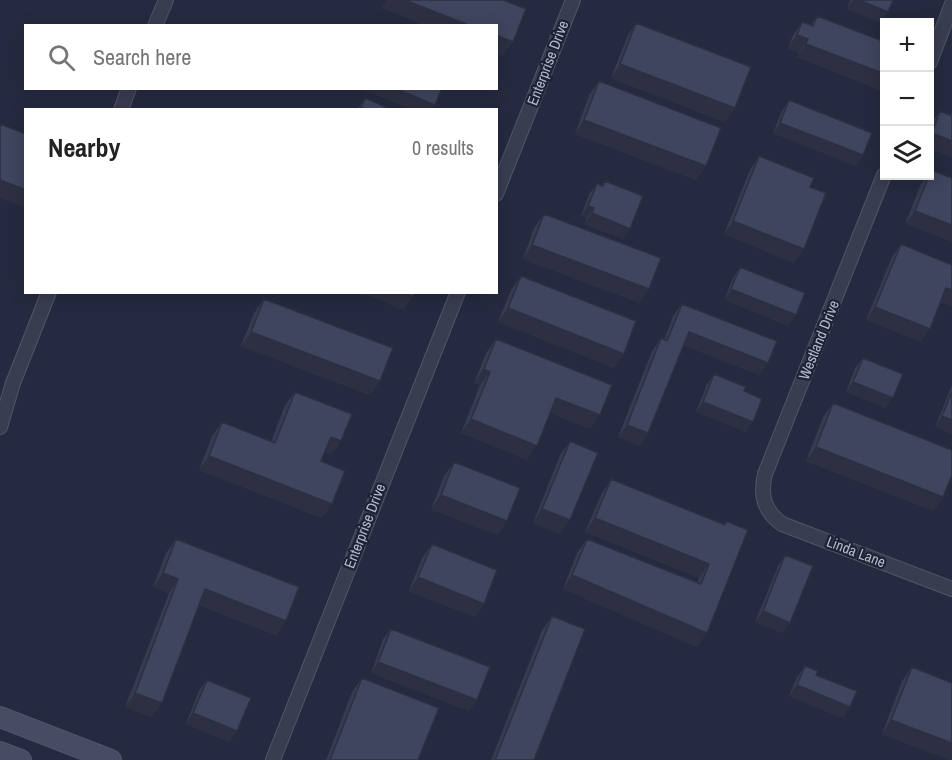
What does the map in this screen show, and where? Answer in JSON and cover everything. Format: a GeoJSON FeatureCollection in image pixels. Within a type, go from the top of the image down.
{"type":"FeatureCollection","features":[{"type":"Feature","properties":{"kind":"main road"},"geometry":{"type":"LineString","coordinates":[[0,717],[111,760]]}},
{"type":"Feature","properties":{"kind":"main road"},"geometry":{"type":"LineString","coordinates":[[0,752],[21,760]]}},
{"type":"Feature","properties":{"kind":"street"},"geometry":{"type":"LineString","coordinates":[[156,24],[166,0]]}},
{"type":"Feature","properties":{"kind":"street","name":"Enterprise Drive"},"geometry":{"type":"LineString","coordinates":[[498,189],[573,0]]}},
{"type":"Feature","properties":{"kind":"street"},"geometry":{"type":"LineString","coordinates":[[934,51],[952,4]]}},
{"type":"Feature","properties":{"kind":"street"},"geometry":{"type":"LineString","coordinates":[[122,108],[128,90]]}},
{"type":"Feature","properties":{"kind":"street","name":"Westland Drive"},"geometry":{"type":"LineString","coordinates":[[766,507],[762,496],[765,474],[883,180]]}},
{"type":"Feature","properties":{"kind":"street"},"geometry":{"type":"LineString","coordinates":[[0,427],[13,383],[48,294]]}},
{"type":"Feature","properties":{"kind":"street","name":"Enterprise Drive"},"geometry":{"type":"LineString","coordinates":[[273,760],[457,294]]}},
{"type":"Feature","properties":{"kind":"street","name":"Linda Lane"},"geometry":{"type":"LineString","coordinates":[[766,507],[772,517],[782,524],[952,589]]}},
{"type":"Feature","properties":{"kind":"building"},"geometry":{"type":"Polygon","coordinates":[[[405,0],[503,0],[526,9],[513,42],[498,36],[498,24],[466,24],[405,0]]]}},
{"type":"Feature","properties":{"kind":"building"},"geometry":{"type":"Polygon","coordinates":[[[859,0],[893,0],[888,12],[859,0]]]}},
{"type":"Feature","properties":{"kind":"building"},"geometry":{"type":"Polygon","coordinates":[[[817,16],[880,40],[880,72],[806,44],[808,39],[797,35],[802,22],[813,26],[817,16]]]}},
{"type":"Feature","properties":{"kind":"building"},"geometry":{"type":"Polygon","coordinates":[[[636,23],[751,67],[735,108],[620,64],[636,23]]]}},
{"type":"Feature","properties":{"kind":"building"},"geometry":{"type":"Polygon","coordinates":[[[599,81],[721,128],[706,166],[584,120],[599,81]]]}},
{"type":"Feature","properties":{"kind":"building"},"geometry":{"type":"Polygon","coordinates":[[[399,90],[441,90],[435,105],[399,90]]]}},
{"type":"Feature","properties":{"kind":"building"},"geometry":{"type":"Polygon","coordinates":[[[365,98],[388,108],[361,108],[365,98]]]}},
{"type":"Feature","properties":{"kind":"building"},"geometry":{"type":"Polygon","coordinates":[[[789,100],[872,133],[863,155],[780,123],[789,100]]]}},
{"type":"Feature","properties":{"kind":"building"},"geometry":{"type":"Polygon","coordinates":[[[940,111],[952,116],[952,141],[934,134],[940,111]]]}},
{"type":"Feature","properties":{"kind":"building"},"geometry":{"type":"Polygon","coordinates":[[[0,124],[24,133],[24,189],[0,180],[0,124]]]}},
{"type":"Feature","properties":{"kind":"building"},"geometry":{"type":"Polygon","coordinates":[[[759,156],[814,178],[810,187],[826,193],[804,249],[733,221],[759,156]]]}},
{"type":"Feature","properties":{"kind":"building"},"geometry":{"type":"Polygon","coordinates":[[[934,171],[952,178],[952,225],[915,211],[927,180],[934,180],[934,171]]]}},
{"type":"Feature","properties":{"kind":"building"},"geometry":{"type":"Polygon","coordinates":[[[605,181],[643,196],[630,229],[592,213],[594,208],[588,206],[597,184],[603,186],[605,181]]]}},
{"type":"Feature","properties":{"kind":"building"},"geometry":{"type":"Polygon","coordinates":[[[544,214],[661,258],[649,289],[532,245],[544,214]]]}},
{"type":"Feature","properties":{"kind":"building"},"geometry":{"type":"Polygon","coordinates":[[[901,244],[952,265],[952,290],[946,288],[930,329],[875,307],[901,244]]]}},
{"type":"Feature","properties":{"kind":"building"},"geometry":{"type":"Polygon","coordinates":[[[740,267],[805,293],[796,315],[731,289],[740,267]]]}},
{"type":"Feature","properties":{"kind":"building"},"geometry":{"type":"Polygon","coordinates":[[[521,276],[636,321],[624,354],[508,308],[521,276]]]}},
{"type":"Feature","properties":{"kind":"building"},"geometry":{"type":"Polygon","coordinates":[[[264,299],[393,348],[380,381],[251,332],[264,299]]]}},
{"type":"Feature","properties":{"kind":"building"},"geometry":{"type":"Polygon","coordinates":[[[682,304],[777,341],[768,363],[689,332],[648,433],[627,425],[661,338],[667,341],[682,304]]]}},
{"type":"Feature","properties":{"kind":"building"},"geometry":{"type":"Polygon","coordinates":[[[496,339],[612,385],[600,415],[556,398],[537,446],[471,419],[490,372],[484,369],[496,339]]]}},
{"type":"Feature","properties":{"kind":"building"},"geometry":{"type":"Polygon","coordinates":[[[863,358],[903,374],[893,398],[853,382],[863,358]]]}},
{"type":"Feature","properties":{"kind":"building"},"geometry":{"type":"Polygon","coordinates":[[[714,374],[746,387],[744,391],[762,399],[753,422],[703,402],[714,374]]]}},
{"type":"Feature","properties":{"kind":"building"},"geometry":{"type":"Polygon","coordinates":[[[295,392],[352,414],[341,441],[331,437],[321,461],[345,471],[332,504],[209,456],[222,422],[275,443],[295,392]]]}},
{"type":"Feature","properties":{"kind":"building"},"geometry":{"type":"Polygon","coordinates":[[[952,392],[952,420],[942,416],[952,392]]]}},
{"type":"Feature","properties":{"kind":"building"},"geometry":{"type":"Polygon","coordinates":[[[833,403],[952,450],[952,475],[943,497],[816,447],[833,403]]]}},
{"type":"Feature","properties":{"kind":"building"},"geometry":{"type":"Polygon","coordinates":[[[570,441],[598,453],[570,520],[542,509],[570,441]]]}},
{"type":"Feature","properties":{"kind":"building"},"geometry":{"type":"Polygon","coordinates":[[[454,462],[520,488],[507,521],[441,495],[454,462]]]}},
{"type":"Feature","properties":{"kind":"building"},"geometry":{"type":"Polygon","coordinates":[[[611,479],[725,525],[726,521],[748,530],[707,633],[572,575],[587,539],[701,584],[709,564],[595,518],[611,479]]]}},
{"type":"Feature","properties":{"kind":"building"},"geometry":{"type":"Polygon","coordinates":[[[176,539],[299,587],[286,621],[205,589],[162,703],[135,693],[178,579],[163,573],[176,539]]]}},
{"type":"Feature","properties":{"kind":"building"},"geometry":{"type":"Polygon","coordinates":[[[432,544],[497,570],[484,604],[418,577],[432,544]]]}},
{"type":"Feature","properties":{"kind":"building"},"geometry":{"type":"Polygon","coordinates":[[[785,555],[813,566],[790,623],[763,611],[785,555]]]}},
{"type":"Feature","properties":{"kind":"building"},"geometry":{"type":"Polygon","coordinates":[[[552,616],[585,629],[534,760],[495,760],[552,616]]]}},
{"type":"Feature","properties":{"kind":"building"},"geometry":{"type":"Polygon","coordinates":[[[391,629],[490,667],[477,700],[378,662],[391,629]]]}},
{"type":"Feature","properties":{"kind":"building"},"geometry":{"type":"Polygon","coordinates":[[[805,666],[818,671],[816,675],[857,691],[850,707],[797,685],[805,666]]]}},
{"type":"Feature","properties":{"kind":"building"},"geometry":{"type":"Polygon","coordinates":[[[912,667],[952,683],[952,743],[891,720],[912,667]]]}},
{"type":"Feature","properties":{"kind":"building"},"geometry":{"type":"Polygon","coordinates":[[[362,678],[439,708],[418,760],[330,760],[362,678]]]}},
{"type":"Feature","properties":{"kind":"building"},"geometry":{"type":"Polygon","coordinates":[[[207,680],[251,698],[237,731],[193,713],[207,680]]]}}]}
